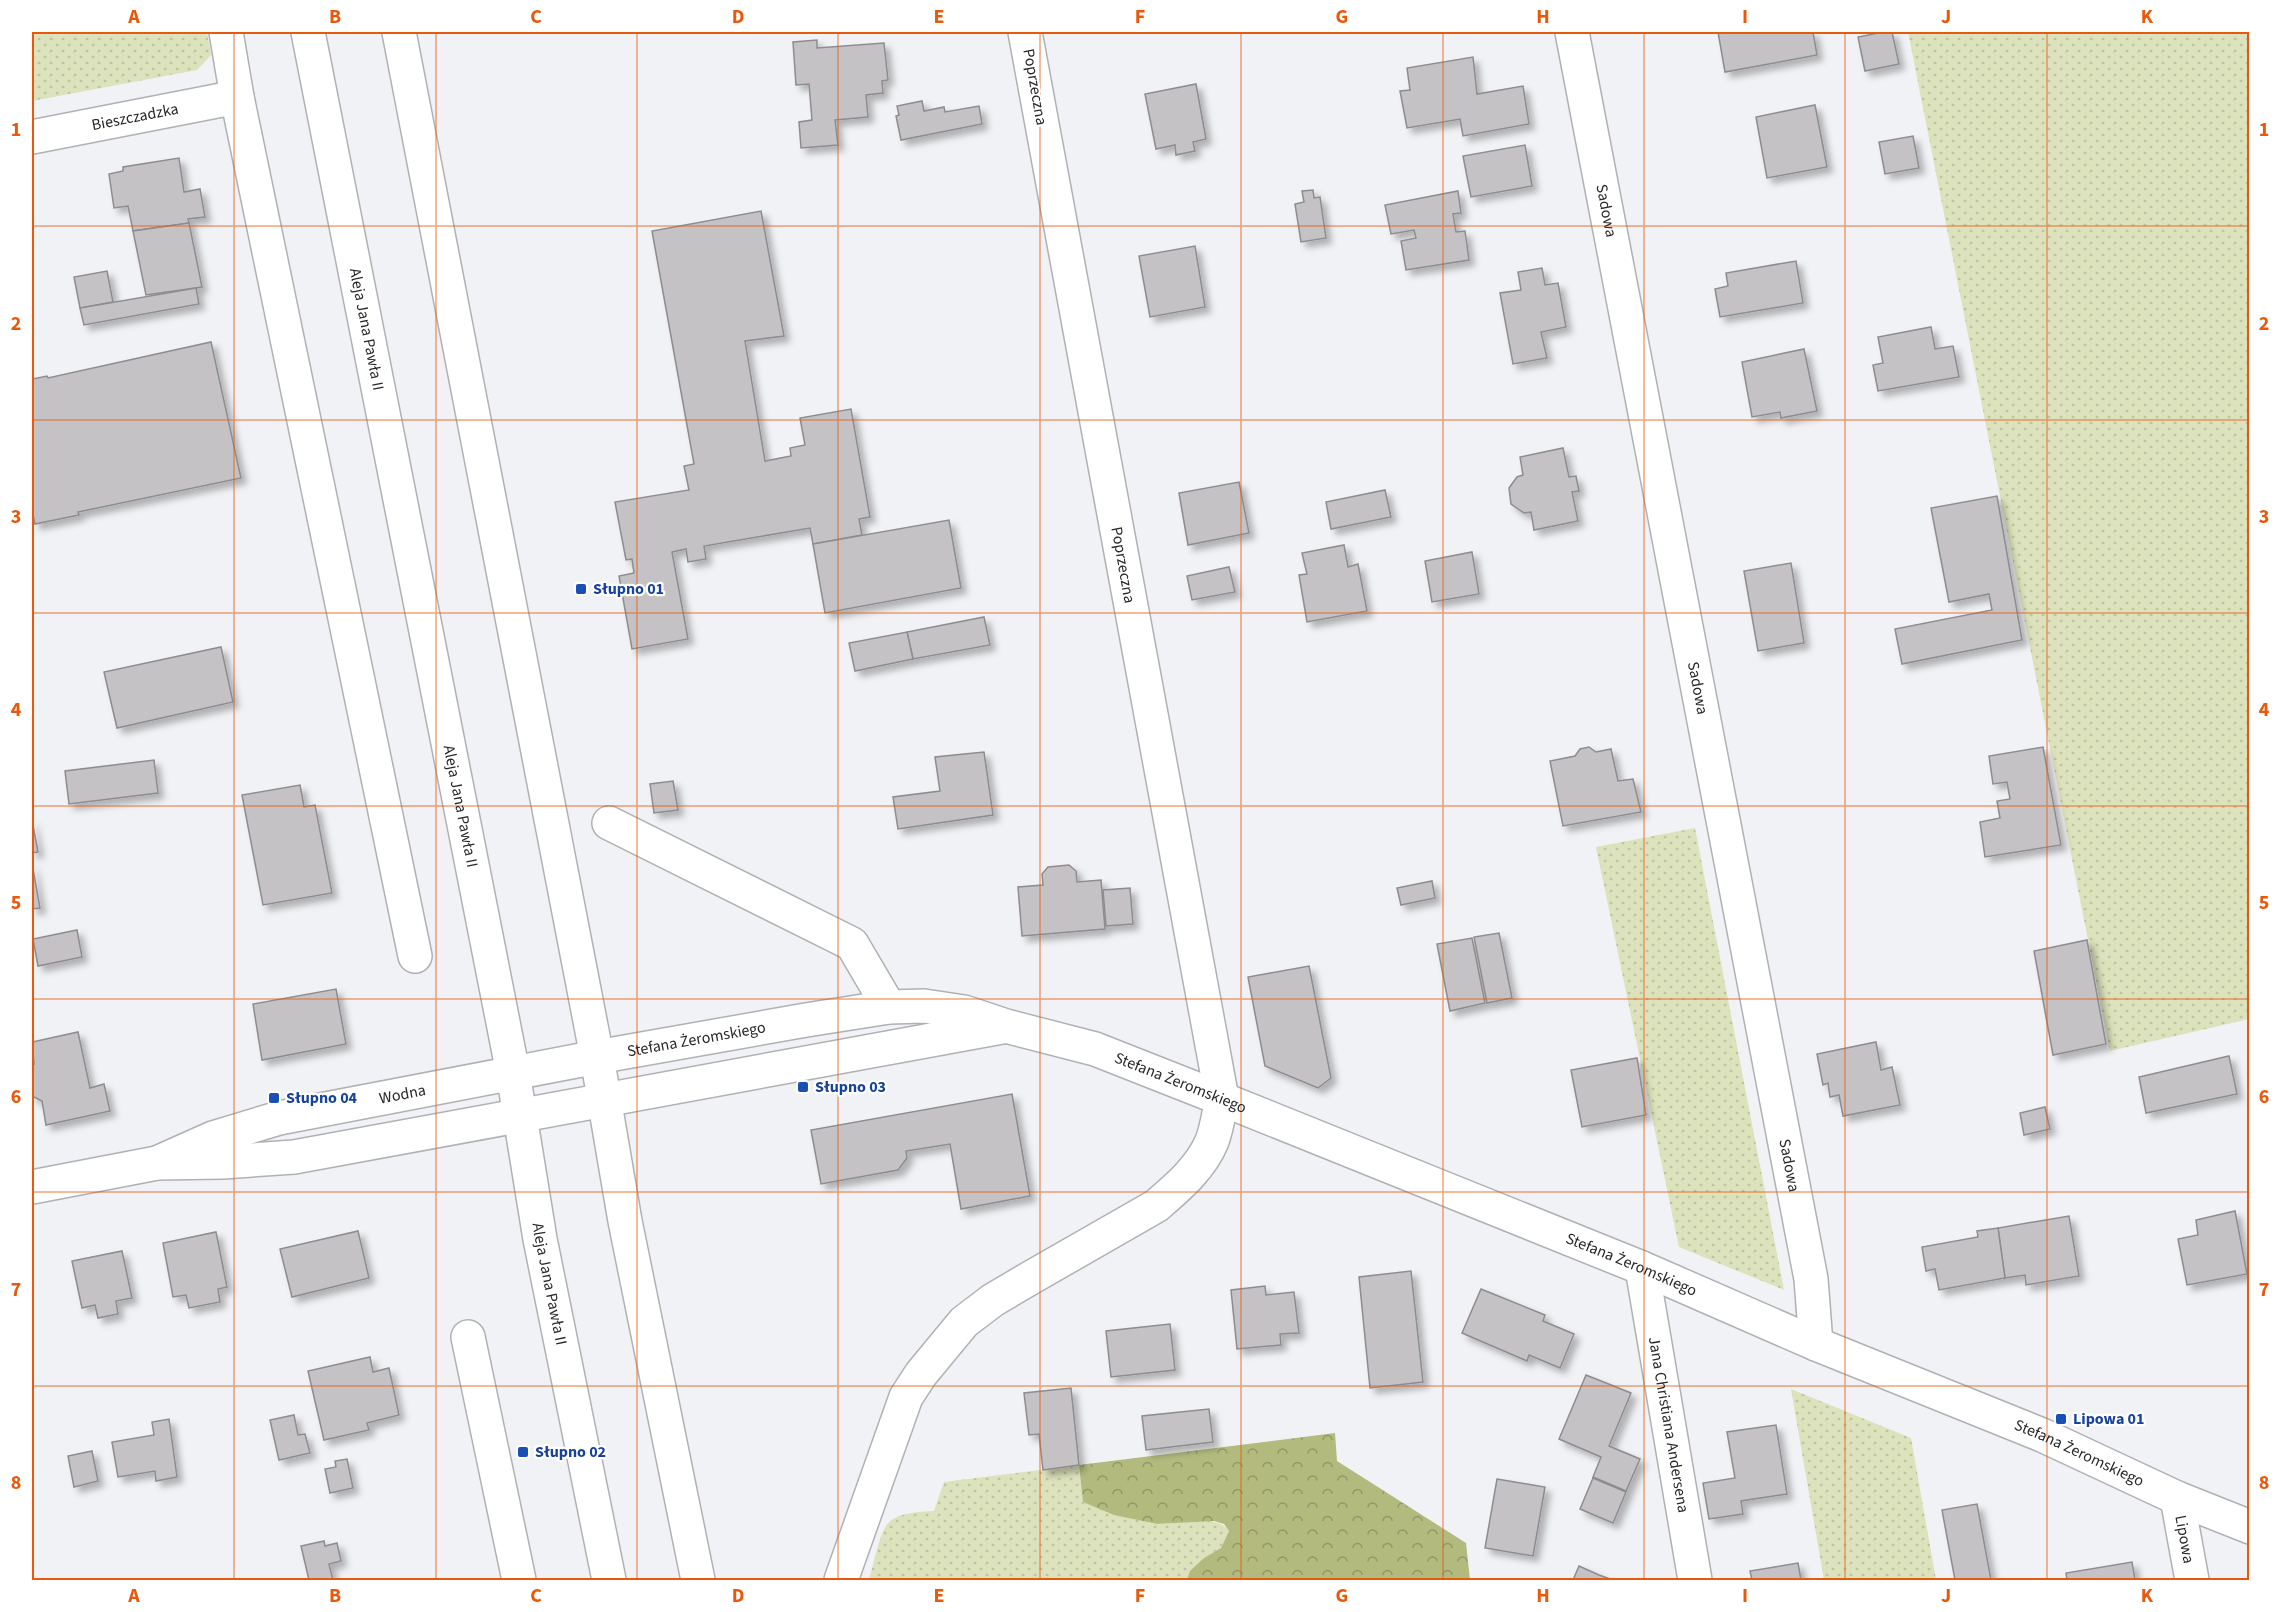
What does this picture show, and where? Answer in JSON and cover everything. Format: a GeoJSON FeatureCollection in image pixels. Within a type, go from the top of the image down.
{"type":"FeatureCollection","features":[{"type":"Feature","properties":{"kind":"street"},"geometry":{"type":"LineString","coordinates":[[226,32],[237,97],[415,956]]}},
{"type":"Feature","properties":{"kind":"street","name":"Aleja Jana Pawła II"},"geometry":{"type":"LineString","coordinates":[[308,32],[513,1073],[540,1239],[609,1581]]}},
{"type":"Feature","properties":{"kind":"street"},"geometry":{"type":"LineString","coordinates":[[399,32],[597,1057],[625,1221],[698,1581]]}},
{"type":"Feature","properties":{"kind":"street","name":"Poprzeczna"},"geometry":{"type":"LineString","coordinates":[[1025,32],[1222,1099]]}},
{"type":"Feature","properties":{"kind":"street","name":"Sadowa"},"geometry":{"type":"LineString","coordinates":[[1572,32],[1811,1279],[1816,1344]]}},
{"type":"Feature","properties":{"kind":"street","name":"Bieszczadzka"},"geometry":{"type":"LineString","coordinates":[[32,137],[237,97]]}},
{"type":"Feature","properties":{"kind":"street"},"geometry":{"type":"LineString","coordinates":[[609,823],[852,944],[889,1007]]}},
{"type":"Feature","properties":{"kind":"street","name":"Stefana Żeromskiego"},"geometry":{"type":"LineString","coordinates":[[513,1073],[889,1007],[924,1006],[964,1012],[1006,1026],[1095,1049],[1222,1099],[1642,1268],[1816,1344],[2042,1435],[2177,1498],[2250,1527]]}},
{"type":"Feature","properties":{"kind":"street","name":"Stefana Żeromskiego"},"geometry":{"type":"LineString","coordinates":[[520,1116],[850,1053],[1006,1026]]}},
{"type":"Feature","properties":{"kind":"street","name":"Wodna"},"geometry":{"type":"LineString","coordinates":[[157,1164],[213,1138],[279,1118],[513,1073]]}},
{"type":"Feature","properties":{"kind":"street"},"geometry":{"type":"LineString","coordinates":[[841,1581],[906,1397],[921,1374],[964,1322],[993,1300],[1156,1206],[1176,1189],[1198,1167],[1212,1141],[1222,1099]]}},
{"type":"Feature","properties":{"kind":"street","name":"Wodna"},"geometry":{"type":"LineString","coordinates":[[32,1187],[157,1164],[294,1157],[520,1116]]}},
{"type":"Feature","properties":{"kind":"street","name":"Jana Christiana Andersena"},"geometry":{"type":"LineString","coordinates":[[1642,1268],[1695,1581]]}},
{"type":"Feature","properties":{"kind":"street"},"geometry":{"type":"LineString","coordinates":[[468,1337],[519,1581]]}},
{"type":"Feature","properties":{"kind":"street","name":"Lipowa"},"geometry":{"type":"LineString","coordinates":[[2177,1498],[2192,1581]]}},
{"type":"Feature","properties":{"kind":"green space"},"geometry":{"type":"Polygon","coordinates":[[[32,32],[207,32],[211,55],[197,70],[32,101],[32,32]]]}},
{"type":"Feature","properties":{"kind":"green space"},"geometry":{"type":"Polygon","coordinates":[[[1908,32],[2249,32],[2249,1019],[2110,1051],[1908,32]]]}},
{"type":"Feature","properties":{"kind":"green space"},"geometry":{"type":"Polygon","coordinates":[[[1695,828],[1784,1290],[1679,1247],[1596,847],[1695,828]]]}},
{"type":"Feature","properties":{"kind":"green space"},"geometry":{"type":"Polygon","coordinates":[[[1791,1389],[1911,1438],[1936,1580],[1824,1580],[1791,1389]]]}},
{"type":"Feature","properties":{"kind":"green space"},"geometry":{"type":"Polygon","coordinates":[[[1335,1433],[1337,1461],[1466,1543],[1470,1580],[1187,1580],[1190,1571],[1204,1558],[1221,1548],[1229,1531],[1224,1524],[1214,1521],[1157,1524],[1114,1515],[1083,1502],[1079,1465],[1335,1433]]]}},
{"type":"Feature","properties":{"kind":"green space"},"geometry":{"type":"Polygon","coordinates":[[[1079,1465],[1083,1502],[1151,1523],[1215,1522],[1223,1525],[1229,1531],[1221,1548],[1204,1558],[1191,1571],[1187,1580],[869,1580],[886,1526],[901,1515],[934,1511],[944,1482],[1079,1465]]]}},
{"type":"Feature","properties":{"kind":"building"},"geometry":{"type":"Polygon","coordinates":[[[1718,32],[1813,32],[1817,55],[1725,72],[1718,32]]]}},
{"type":"Feature","properties":{"kind":"building"},"geometry":{"type":"Polygon","coordinates":[[[1892,32],[1899,64],[1865,71],[1858,37],[1892,32]]]}},
{"type":"Feature","properties":{"kind":"building"},"geometry":{"type":"Polygon","coordinates":[[[817,40],[817,48],[884,43],[888,80],[882,81],[883,93],[866,95],[868,117],[835,120],[838,145],[801,148],[799,122],[812,120],[809,84],[796,85],[793,42],[817,40]]]}},
{"type":"Feature","properties":{"kind":"building"},"geometry":{"type":"Polygon","coordinates":[[[1473,57],[1477,94],[1523,86],[1529,124],[1463,136],[1460,119],[1407,128],[1400,91],[1410,90],[1407,68],[1473,57]]]}},
{"type":"Feature","properties":{"kind":"building"},"geometry":{"type":"Polygon","coordinates":[[[1196,84],[1206,139],[1193,142],[1195,151],[1176,155],[1175,145],[1156,149],[1145,94],[1196,84]]]}},
{"type":"Feature","properties":{"kind":"building"},"geometry":{"type":"Polygon","coordinates":[[[922,101],[924,111],[944,107],[945,112],[979,106],[982,124],[901,140],[896,116],[899,115],[897,106],[922,101]]]}},
{"type":"Feature","properties":{"kind":"building"},"geometry":{"type":"Polygon","coordinates":[[[1815,105],[1827,167],[1767,178],[1756,117],[1815,105]]]}},
{"type":"Feature","properties":{"kind":"building"},"geometry":{"type":"Polygon","coordinates":[[[1913,136],[1919,168],[1885,174],[1879,142],[1913,136]]]}},
{"type":"Feature","properties":{"kind":"building"},"geometry":{"type":"Polygon","coordinates":[[[1525,145],[1532,186],[1471,197],[1463,156],[1525,145]]]}},
{"type":"Feature","properties":{"kind":"building"},"geometry":{"type":"Polygon","coordinates":[[[179,158],[184,192],[200,189],[205,217],[188,219],[189,223],[133,231],[128,206],[114,208],[109,174],[123,171],[123,167],[179,158]]]}},
{"type":"Feature","properties":{"kind":"building"},"geometry":{"type":"Polygon","coordinates":[[[1313,190],[1314,198],[1320,197],[1326,238],[1301,242],[1295,204],[1304,202],[1302,191],[1313,190]]]}},
{"type":"Feature","properties":{"kind":"building"},"geometry":{"type":"Polygon","coordinates":[[[1458,191],[1461,213],[1453,214],[1456,232],[1465,231],[1469,260],[1406,270],[1401,241],[1416,238],[1414,230],[1391,234],[1385,205],[1458,191]]]}},
{"type":"Feature","properties":{"kind":"building"},"geometry":{"type":"Polygon","coordinates":[[[761,211],[784,336],[745,341],[765,461],[791,456],[790,448],[805,445],[800,418],[851,409],[870,517],[859,519],[862,535],[813,544],[810,528],[704,546],[706,559],[688,562],[686,549],[672,552],[688,639],[632,649],[619,576],[634,573],[632,559],[626,560],[615,502],[689,490],[684,466],[694,464],[652,231],[761,211]]]}},
{"type":"Feature","properties":{"kind":"building"},"geometry":{"type":"Polygon","coordinates":[[[189,223],[202,287],[146,295],[133,231],[189,223]]]}},
{"type":"Feature","properties":{"kind":"building"},"geometry":{"type":"Polygon","coordinates":[[[1195,246],[1205,307],[1150,317],[1139,256],[1195,246]]]}},
{"type":"Feature","properties":{"kind":"building"},"geometry":{"type":"Polygon","coordinates":[[[1796,261],[1803,303],[1720,317],[1715,289],[1728,286],[1726,273],[1796,261]]]}},
{"type":"Feature","properties":{"kind":"building"},"geometry":{"type":"Polygon","coordinates":[[[1542,268],[1545,285],[1558,283],[1566,327],[1541,332],[1547,358],[1513,364],[1500,293],[1521,290],[1518,272],[1542,268]]]}},
{"type":"Feature","properties":{"kind":"building"},"geometry":{"type":"Polygon","coordinates":[[[107,271],[113,302],[80,308],[74,277],[107,271]]]}},
{"type":"Feature","properties":{"kind":"building"},"geometry":{"type":"Polygon","coordinates":[[[196,288],[199,304],[84,325],[80,308],[196,288]]]}},
{"type":"Feature","properties":{"kind":"building"},"geometry":{"type":"Polygon","coordinates":[[[1931,327],[1935,349],[1953,346],[1959,377],[1878,391],[1873,365],[1883,363],[1878,337],[1931,327]]]}},
{"type":"Feature","properties":{"kind":"building"},"geometry":{"type":"Polygon","coordinates":[[[211,342],[241,478],[78,512],[79,515],[35,524],[32,510],[32,379],[47,376],[48,378],[211,342]]]}},
{"type":"Feature","properties":{"kind":"building"},"geometry":{"type":"Polygon","coordinates":[[[1804,349],[1817,411],[1781,418],[1780,412],[1752,417],[1742,362],[1804,349]]]}},
{"type":"Feature","properties":{"kind":"building"},"geometry":{"type":"Polygon","coordinates":[[[1563,448],[1569,477],[1576,476],[1579,491],[1572,492],[1578,521],[1534,530],[1531,512],[1524,513],[1511,504],[1509,488],[1517,477],[1523,475],[1520,457],[1563,448]]]}},
{"type":"Feature","properties":{"kind":"building"},"geometry":{"type":"Polygon","coordinates":[[[1239,482],[1249,533],[1188,545],[1179,493],[1239,482]]]}},
{"type":"Feature","properties":{"kind":"building"},"geometry":{"type":"Polygon","coordinates":[[[1385,490],[1391,517],[1331,529],[1326,502],[1385,490]]]}},
{"type":"Feature","properties":{"kind":"building"},"geometry":{"type":"Polygon","coordinates":[[[1997,496],[2022,640],[1902,664],[1895,629],[1992,610],[1989,594],[1949,602],[1931,508],[1997,496]]]}},
{"type":"Feature","properties":{"kind":"building"},"geometry":{"type":"Polygon","coordinates":[[[949,520],[961,588],[825,613],[813,544],[949,520]]]}},
{"type":"Feature","properties":{"kind":"building"},"geometry":{"type":"Polygon","coordinates":[[[1344,545],[1348,567],[1358,564],[1367,611],[1307,622],[1299,575],[1307,574],[1302,553],[1344,545]]]}},
{"type":"Feature","properties":{"kind":"building"},"geometry":{"type":"Polygon","coordinates":[[[1472,552],[1479,594],[1432,602],[1425,561],[1472,552]]]}},
{"type":"Feature","properties":{"kind":"building"},"geometry":{"type":"Polygon","coordinates":[[[1791,563],[1804,643],[1758,651],[1744,571],[1791,563]]]}},
{"type":"Feature","properties":{"kind":"building"},"geometry":{"type":"Polygon","coordinates":[[[1229,567],[1235,592],[1192,600],[1187,576],[1229,567]]]}},
{"type":"Feature","properties":{"kind":"building"},"geometry":{"type":"Polygon","coordinates":[[[984,617],[990,645],[913,659],[907,632],[984,617]]]}},
{"type":"Feature","properties":{"kind":"building"},"geometry":{"type":"Polygon","coordinates":[[[907,632],[913,659],[855,671],[849,643],[907,632]]]}},
{"type":"Feature","properties":{"kind":"building"},"geometry":{"type":"Polygon","coordinates":[[[221,647],[233,702],[117,728],[104,672],[221,647]]]}},
{"type":"Feature","properties":{"kind":"building"},"geometry":{"type":"Polygon","coordinates":[[[1589,747],[1596,752],[1611,749],[1618,781],[1633,779],[1641,812],[1563,826],[1550,761],[1575,756],[1580,749],[1589,747]]]}},
{"type":"Feature","properties":{"kind":"building"},"geometry":{"type":"Polygon","coordinates":[[[2043,747],[2061,845],[1985,857],[1980,822],[2000,818],[1997,801],[2010,799],[2007,782],[1993,784],[1989,756],[2043,747]]]}},
{"type":"Feature","properties":{"kind":"building"},"geometry":{"type":"Polygon","coordinates":[[[984,752],[993,815],[898,829],[893,797],[940,791],[935,757],[984,752]]]}},
{"type":"Feature","properties":{"kind":"building"},"geometry":{"type":"Polygon","coordinates":[[[154,760],[158,793],[69,804],[65,771],[154,760]]]}},
{"type":"Feature","properties":{"kind":"building"},"geometry":{"type":"Polygon","coordinates":[[[673,781],[678,810],[654,813],[650,784],[673,781]]]}},
{"type":"Feature","properties":{"kind":"building"},"geometry":{"type":"Polygon","coordinates":[[[300,785],[304,807],[315,805],[332,893],[263,905],[242,795],[300,785]]]}},
{"type":"Feature","properties":{"kind":"building"},"geometry":{"type":"Polygon","coordinates":[[[32,820],[38,852],[32,853],[32,820]]]}},
{"type":"Feature","properties":{"kind":"building"},"geometry":{"type":"Polygon","coordinates":[[[32,863],[40,908],[32,909],[32,863]]]}},
{"type":"Feature","properties":{"kind":"building"},"geometry":{"type":"Polygon","coordinates":[[[1069,865],[1076,871],[1077,882],[1101,880],[1105,929],[1022,936],[1018,887],[1043,885],[1042,874],[1048,867],[1069,865]]]}},
{"type":"Feature","properties":{"kind":"building"},"geometry":{"type":"Polygon","coordinates":[[[1432,881],[1435,898],[1401,905],[1397,888],[1432,881]]]}},
{"type":"Feature","properties":{"kind":"building"},"geometry":{"type":"Polygon","coordinates":[[[1130,888],[1133,924],[1106,926],[1103,890],[1130,888]]]}},
{"type":"Feature","properties":{"kind":"building"},"geometry":{"type":"Polygon","coordinates":[[[77,930],[82,957],[38,966],[33,939],[77,930]]]}},
{"type":"Feature","properties":{"kind":"building"},"geometry":{"type":"Polygon","coordinates":[[[1499,933],[1512,998],[1487,1003],[1474,937],[1499,933]]]}},
{"type":"Feature","properties":{"kind":"building"},"geometry":{"type":"Polygon","coordinates":[[[1472,938],[1485,1003],[1450,1011],[1437,944],[1472,938]]]}},
{"type":"Feature","properties":{"kind":"building"},"geometry":{"type":"Polygon","coordinates":[[[2087,940],[2106,1044],[2053,1055],[2034,951],[2087,940]]]}},
{"type":"Feature","properties":{"kind":"building"},"geometry":{"type":"Polygon","coordinates":[[[1309,966],[1331,1078],[1318,1088],[1265,1066],[1248,977],[1309,966]]]}},
{"type":"Feature","properties":{"kind":"building"},"geometry":{"type":"Polygon","coordinates":[[[336,989],[346,1044],[262,1060],[253,1004],[336,989]]]}},
{"type":"Feature","properties":{"kind":"building"},"geometry":{"type":"Polygon","coordinates":[[[78,1032],[90,1088],[104,1084],[110,1111],[46,1125],[42,1101],[32,1096],[32,1064],[34,1064],[32,1042],[78,1032]]]}},
{"type":"Feature","properties":{"kind":"building"},"geometry":{"type":"Polygon","coordinates":[[[1876,1042],[1881,1070],[1892,1067],[1900,1105],[1843,1116],[1839,1095],[1830,1097],[1828,1083],[1823,1085],[1817,1054],[1876,1042]]]}},
{"type":"Feature","properties":{"kind":"building"},"geometry":{"type":"Polygon","coordinates":[[[2229,1056],[2237,1094],[2146,1113],[2139,1077],[2229,1056]]]}},
{"type":"Feature","properties":{"kind":"building"},"geometry":{"type":"Polygon","coordinates":[[[1637,1058],[1646,1115],[1582,1127],[1571,1070],[1637,1058]]]}},
{"type":"Feature","properties":{"kind":"building"},"geometry":{"type":"Polygon","coordinates":[[[1012,1094],[1030,1196],[961,1209],[950,1144],[906,1151],[907,1158],[898,1170],[821,1184],[811,1130],[1012,1094]]]}},
{"type":"Feature","properties":{"kind":"building"},"geometry":{"type":"Polygon","coordinates":[[[2045,1107],[2050,1129],[2024,1135],[2020,1113],[2045,1107]]]}},
{"type":"Feature","properties":{"kind":"building"},"geometry":{"type":"Polygon","coordinates":[[[2235,1211],[2247,1274],[2187,1285],[2178,1239],[2198,1235],[2196,1220],[2235,1211]]]}},
{"type":"Feature","properties":{"kind":"building"},"geometry":{"type":"Polygon","coordinates":[[[2069,1216],[2079,1276],[2026,1285],[2025,1275],[2005,1278],[1998,1228],[2069,1216]]]}},
{"type":"Feature","properties":{"kind":"building"},"geometry":{"type":"Polygon","coordinates":[[[1998,1228],[2005,1278],[1939,1290],[1935,1269],[1926,1271],[1922,1247],[1978,1237],[1977,1231],[1998,1228]]]}},
{"type":"Feature","properties":{"kind":"building"},"geometry":{"type":"Polygon","coordinates":[[[358,1231],[369,1278],[292,1297],[280,1249],[358,1231]]]}},
{"type":"Feature","properties":{"kind":"building"},"geometry":{"type":"Polygon","coordinates":[[[216,1232],[227,1287],[218,1289],[220,1302],[189,1308],[186,1295],[173,1297],[163,1243],[216,1232]]]}},
{"type":"Feature","properties":{"kind":"building"},"geometry":{"type":"Polygon","coordinates":[[[122,1251],[132,1298],[116,1301],[118,1314],[98,1318],[95,1305],[82,1308],[72,1261],[122,1251]]]}},
{"type":"Feature","properties":{"kind":"building"},"geometry":{"type":"Polygon","coordinates":[[[1411,1271],[1423,1382],[1370,1388],[1359,1277],[1411,1271]]]}},
{"type":"Feature","properties":{"kind":"building"},"geometry":{"type":"Polygon","coordinates":[[[1265,1286],[1266,1295],[1294,1292],[1299,1333],[1280,1334],[1281,1345],[1237,1349],[1231,1290],[1265,1286]]]}},
{"type":"Feature","properties":{"kind":"building"},"geometry":{"type":"Polygon","coordinates":[[[1481,1289],[1545,1315],[1543,1321],[1574,1334],[1560,1368],[1529,1355],[1527,1361],[1462,1333],[1481,1289]]]}},
{"type":"Feature","properties":{"kind":"building"},"geometry":{"type":"Polygon","coordinates":[[[1170,1324],[1175,1370],[1111,1377],[1106,1331],[1170,1324]]]}},
{"type":"Feature","properties":{"kind":"building"},"geometry":{"type":"Polygon","coordinates":[[[370,1357],[373,1372],[389,1368],[399,1415],[367,1423],[369,1430],[324,1440],[308,1371],[370,1357]]]}},
{"type":"Feature","properties":{"kind":"building"},"geometry":{"type":"Polygon","coordinates":[[[1586,1375],[1631,1393],[1609,1446],[1640,1459],[1626,1491],[1593,1477],[1601,1457],[1559,1439],[1586,1375]]]}},
{"type":"Feature","properties":{"kind":"building"},"geometry":{"type":"Polygon","coordinates":[[[1071,1388],[1079,1465],[1043,1470],[1039,1434],[1029,1435],[1024,1393],[1071,1388]]]}},
{"type":"Feature","properties":{"kind":"building"},"geometry":{"type":"Polygon","coordinates":[[[1209,1409],[1213,1442],[1146,1450],[1142,1416],[1209,1409]]]}},
{"type":"Feature","properties":{"kind":"building"},"geometry":{"type":"Polygon","coordinates":[[[294,1415],[298,1435],[305,1434],[310,1453],[279,1460],[270,1420],[294,1415]]]}},
{"type":"Feature","properties":{"kind":"building"},"geometry":{"type":"Polygon","coordinates":[[[169,1419],[177,1477],[156,1481],[155,1471],[118,1477],[112,1442],[154,1435],[152,1422],[169,1419]]]}},
{"type":"Feature","properties":{"kind":"building"},"geometry":{"type":"Polygon","coordinates":[[[1776,1425],[1787,1494],[1741,1501],[1743,1514],[1709,1519],[1703,1483],[1735,1478],[1727,1432],[1776,1425]]]}},
{"type":"Feature","properties":{"kind":"building"},"geometry":{"type":"Polygon","coordinates":[[[92,1451],[98,1481],[74,1487],[68,1456],[92,1451]]]}},
{"type":"Feature","properties":{"kind":"building"},"geometry":{"type":"Polygon","coordinates":[[[347,1459],[353,1488],[330,1493],[325,1469],[336,1467],[335,1461],[347,1459]]]}},
{"type":"Feature","properties":{"kind":"building"},"geometry":{"type":"Polygon","coordinates":[[[1593,1478],[1626,1492],[1613,1523],[1580,1509],[1593,1478]]]}},
{"type":"Feature","properties":{"kind":"building"},"geometry":{"type":"Polygon","coordinates":[[[1497,1479],[1545,1487],[1533,1556],[1485,1548],[1497,1479]]]}},
{"type":"Feature","properties":{"kind":"building"},"geometry":{"type":"Polygon","coordinates":[[[1977,1504],[1991,1580],[1955,1580],[1942,1510],[1977,1504]]]}},
{"type":"Feature","properties":{"kind":"building"},"geometry":{"type":"Polygon","coordinates":[[[324,1541],[325,1546],[337,1543],[341,1561],[329,1564],[333,1580],[309,1580],[301,1546],[324,1541]]]}},
{"type":"Feature","properties":{"kind":"building"},"geometry":{"type":"Polygon","coordinates":[[[2132,1562],[2135,1580],[2067,1580],[2066,1573],[2132,1562]]]}},
{"type":"Feature","properties":{"kind":"building"},"geometry":{"type":"Polygon","coordinates":[[[1798,1563],[1801,1580],[1752,1580],[1750,1571],[1798,1563]]]}},
{"type":"Feature","properties":{"kind":"building"},"geometry":{"type":"Polygon","coordinates":[[[1579,1566],[1599,1575],[1613,1580],[1573,1580],[1579,1566]]]}},
{"type":"Feature","properties":{"kind":"place","name":"Słupno 01"},"geometry":{"type":"Point","coordinates":[581,589]}},
{"type":"Feature","properties":{"kind":"place","name":"Słupno 03"},"geometry":{"type":"Point","coordinates":[803,1087]}},
{"type":"Feature","properties":{"kind":"place","name":"Słupno 04"},"geometry":{"type":"Point","coordinates":[274,1098]}},
{"type":"Feature","properties":{"kind":"place","name":"Lipowa 01"},"geometry":{"type":"Point","coordinates":[2061,1419]}},
{"type":"Feature","properties":{"kind":"place","name":"Słupno 02"},"geometry":{"type":"Point","coordinates":[523,1452]}}]}
